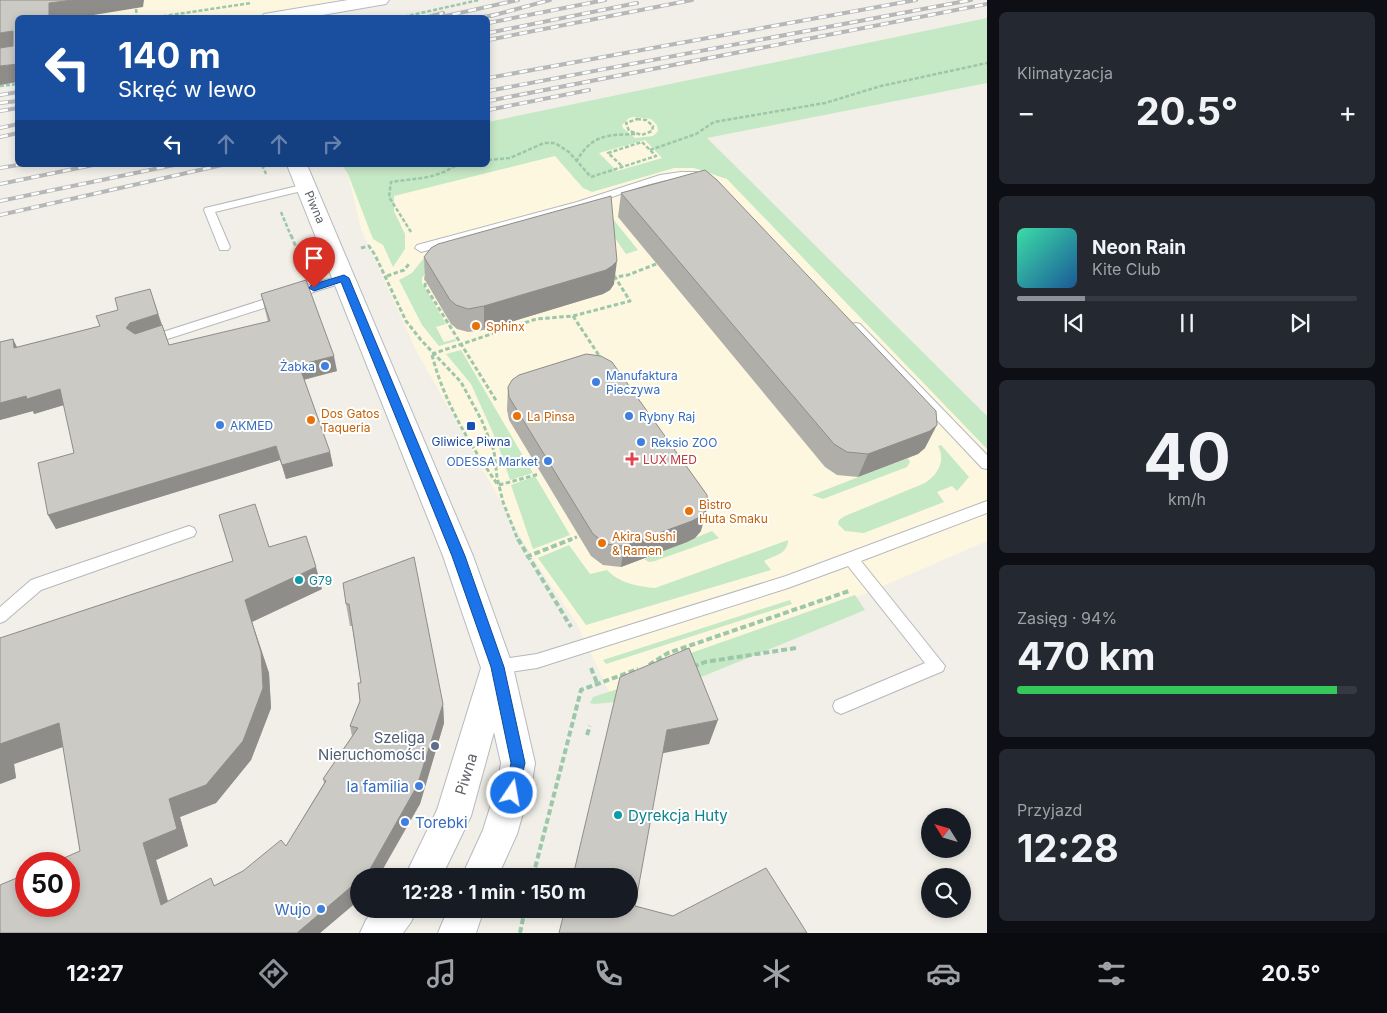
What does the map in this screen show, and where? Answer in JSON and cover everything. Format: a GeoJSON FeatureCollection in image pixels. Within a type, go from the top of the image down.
{"type":"FeatureCollection","features":[{"type":"Feature","properties":{"kind":"main road"},"geometry":{"type":"LineString","coordinates":[[288,15],[380,0]]}},
{"type":"Feature","properties":{"kind":"main road","name":"Piwna"},"geometry":{"type":"LineString","coordinates":[[298,167],[458,556],[498,667],[518,763],[511,797],[499,834],[484,868]]}},
{"type":"Feature","properties":{"kind":"main road","name":"Piwna"},"geometry":{"type":"LineString","coordinates":[[427,868],[453,816],[498,667]]}},
{"type":"Feature","properties":{"kind":"main road"},"geometry":{"type":"LineString","coordinates":[[379,933],[391,918]]}},
{"type":"Feature","properties":{"kind":"main road"},"geometry":{"type":"LineString","coordinates":[[457,933],[463,918]]}},
{"type":"Feature","properties":{"kind":"lane"},"geometry":{"type":"LineString","coordinates":[[421,248],[581,204],[664,177],[696,176],[715,183]]}},
{"type":"Feature","properties":{"kind":"lane"},"geometry":{"type":"LineString","coordinates":[[224,247],[209,210],[306,186]]}},
{"type":"Feature","properties":{"kind":"lane"},"geometry":{"type":"LineString","coordinates":[[140,343],[344,278]]}},
{"type":"Feature","properties":{"kind":"lane"},"geometry":{"type":"LineString","coordinates":[[851,322],[987,464]]}},
{"type":"Feature","properties":{"kind":"lane"},"geometry":{"type":"LineString","coordinates":[[498,667],[537,661],[769,588],[987,507]]}},
{"type":"Feature","properties":{"kind":"lane"},"geometry":{"type":"LineString","coordinates":[[0,616],[36,585],[188,532]]}},
{"type":"Feature","properties":{"kind":"lane"},"geometry":{"type":"LineString","coordinates":[[841,706],[937,666],[851,558]]}},
{"type":"Feature","properties":{"kind":"path"},"geometry":{"type":"LineString","coordinates":[[412,15],[479,0]]}},
{"type":"Feature","properties":{"kind":"path"},"geometry":{"type":"LineString","coordinates":[[172,15],[253,3]]}},
{"type":"Feature","properties":{"kind":"path"},"geometry":{"type":"LineString","coordinates":[[136,8],[137,15]]}},
{"type":"Feature","properties":{"kind":"path"},"geometry":{"type":"LineString","coordinates":[[650,150],[696,134],[714,122],[825,103],[882,86],[987,63]]}},
{"type":"Feature","properties":{"kind":"path"},"geometry":{"type":"LineString","coordinates":[[0,86],[15,84]]}},
{"type":"Feature","properties":{"kind":"path"},"geometry":{"type":"LineString","coordinates":[[576,162],[587,144],[596,138],[606,135],[646,134],[652,131],[652,124],[642,119],[626,123],[626,129],[637,134]]}},
{"type":"Feature","properties":{"kind":"path"},"geometry":{"type":"LineString","coordinates":[[590,177],[656,156],[642,142],[608,152],[622,166]]}},
{"type":"Feature","properties":{"kind":"path"},"geometry":{"type":"LineString","coordinates":[[490,160],[507,160],[544,143],[555,143],[562,146],[597,183]]}},
{"type":"Feature","properties":{"kind":"path"},"geometry":{"type":"LineString","coordinates":[[400,214],[390,197],[391,182],[402,178],[417,179],[434,176],[455,167]]}},
{"type":"Feature","properties":{"kind":"path"},"geometry":{"type":"LineString","coordinates":[[369,246],[377,256],[406,319],[414,332],[432,354],[454,372],[466,392],[494,451],[499,485],[512,527],[526,557],[558,603],[572,628]]}},
{"type":"Feature","properties":{"kind":"path"},"geometry":{"type":"LineString","coordinates":[[615,277],[628,275],[656,264]]}},
{"type":"Feature","properties":{"kind":"path"},"geometry":{"type":"LineString","coordinates":[[432,354],[536,319],[573,316],[630,301],[610,270]]}},
{"type":"Feature","properties":{"kind":"path"},"geometry":{"type":"LineString","coordinates":[[430,272],[424,282],[425,286],[497,402]]}},
{"type":"Feature","properties":{"kind":"path"},"geometry":{"type":"LineString","coordinates":[[573,316],[604,364]]}},
{"type":"Feature","properties":{"kind":"path"},"geometry":{"type":"LineString","coordinates":[[432,354],[437,374],[470,445],[499,485]]}},
{"type":"Feature","properties":{"kind":"path"},"geometry":{"type":"LineString","coordinates":[[499,485],[538,474]]}},
{"type":"Feature","properties":{"kind":"path"},"geometry":{"type":"LineString","coordinates":[[526,557],[577,537]]}},
{"type":"Feature","properties":{"kind":"path"},"geometry":{"type":"LineString","coordinates":[[535,868],[582,690],[646,666],[668,653],[806,607],[870,582]]}},
{"type":"Feature","properties":{"kind":"path"},"geometry":{"type":"LineString","coordinates":[[690,668],[705,662],[796,648]]}},
{"type":"Feature","properties":{"kind":"path"},"geometry":{"type":"LineString","coordinates":[[646,666],[656,667]]}},
{"type":"Feature","properties":{"kind":"path"},"geometry":{"type":"LineString","coordinates":[[588,735],[590,726]]}},
{"type":"Feature","properties":{"kind":"path"},"geometry":{"type":"LineString","coordinates":[[520,933],[522,918]]}},
{"type":"Feature","properties":{"kind":"shaded area"},"geometry":{"type":"Polygon","coordinates":[[[0,0],[380,0],[283,15],[15,15],[0,0]]]}},
{"type":"Feature","properties":{"kind":"shaded area"},"geometry":{"type":"Polygon","coordinates":[[[626,108],[707,138],[987,437],[987,541],[614,702],[577,624],[531,555],[416,350],[361,229],[348,174],[457,167],[490,167],[490,164],[626,108]]]}},
{"type":"Feature","properties":{"kind":"green space"},"geometry":{"type":"Polygon","coordinates":[[[987,18],[987,83],[707,138],[987,416],[987,449],[727,179],[694,168],[674,168],[592,192],[583,188],[555,156],[394,196],[394,211],[405,234],[405,249],[393,267],[383,245],[373,239],[348,174],[343,167],[490,167],[490,122],[987,18]],[[629,118],[622,125],[635,138],[653,136],[658,131],[657,125],[651,119],[629,118]],[[645,140],[599,153],[617,171],[662,158],[645,140]]]}},
{"type":"Feature","properties":{"kind":"green space"},"geometry":{"type":"Polygon","coordinates":[[[613,219],[638,250],[626,254],[606,225],[613,219]]]}},
{"type":"Feature","properties":{"kind":"green space"},"geometry":{"type":"Polygon","coordinates":[[[428,253],[429,268],[422,278],[422,283],[446,324],[436,327],[444,342],[455,339],[456,341],[439,346],[422,325],[399,280],[412,273],[428,253]]]}},
{"type":"Feature","properties":{"kind":"green space"},"geometry":{"type":"Polygon","coordinates":[[[461,350],[533,473],[510,480],[497,442],[471,384],[446,354],[461,350]]]}},
{"type":"Feature","properties":{"kind":"green space"},"geometry":{"type":"Polygon","coordinates":[[[941,445],[969,477],[957,491],[952,486],[937,492],[944,502],[864,533],[845,531],[838,524],[839,520],[845,516],[925,483],[934,476],[939,467],[941,457],[938,446],[941,445]]]}},
{"type":"Feature","properties":{"kind":"green space"},"geometry":{"type":"Polygon","coordinates":[[[908,458],[910,462],[907,467],[823,499],[812,495],[908,458]]]}},
{"type":"Feature","properties":{"kind":"green space"},"geometry":{"type":"Polygon","coordinates":[[[535,476],[570,535],[533,549],[511,485],[535,476]]]}},
{"type":"Feature","properties":{"kind":"green space"},"geometry":{"type":"Polygon","coordinates":[[[712,531],[719,538],[655,561],[649,562],[644,559],[712,531]]]}},
{"type":"Feature","properties":{"kind":"green space"},"geometry":{"type":"Polygon","coordinates":[[[788,540],[783,551],[764,561],[771,570],[586,625],[538,558],[569,545],[590,574],[607,570],[617,578],[630,584],[655,588],[788,540]]]}},
{"type":"Feature","properties":{"kind":"green space"},"geometry":{"type":"Polygon","coordinates":[[[855,595],[865,610],[689,682],[614,702],[590,703],[593,697],[664,674],[674,659],[855,595]]]}},
{"type":"Feature","properties":{"kind":"green space"},"geometry":{"type":"Polygon","coordinates":[[[790,600],[792,604],[606,664],[603,660],[790,600]]]}},
{"type":"Feature","properties":{"kind":"building"},"geometry":{"type":"Polygon","coordinates":[[[0,0],[73,0],[49,3],[49,15],[15,15],[15,64],[0,66],[0,48],[13,46],[13,31],[0,33],[0,0]]]}},
{"type":"Feature","properties":{"kind":"building"},"geometry":{"type":"Polygon","coordinates":[[[705,170],[717,180],[936,411],[937,425],[930,431],[868,454],[847,452],[834,444],[621,193],[705,170]]]}},
{"type":"Feature","properties":{"kind":"building"},"geometry":{"type":"Polygon","coordinates":[[[611,196],[617,261],[606,270],[468,309],[456,305],[450,300],[424,257],[431,248],[438,244],[611,196]]]}},
{"type":"Feature","properties":{"kind":"building"},"geometry":{"type":"Polygon","coordinates":[[[306,280],[334,356],[299,365],[330,452],[282,465],[276,446],[48,515],[38,463],[74,453],[60,389],[27,399],[26,396],[0,403],[0,342],[13,339],[14,348],[100,326],[96,316],[118,310],[115,298],[150,289],[158,314],[130,323],[126,328],[135,334],[162,325],[169,345],[270,321],[261,294],[306,280]]]}},
{"type":"Feature","properties":{"kind":"building"},"geometry":{"type":"Polygon","coordinates":[[[586,354],[601,356],[612,362],[707,495],[707,509],[701,516],[624,546],[606,544],[593,534],[509,397],[508,387],[512,380],[519,375],[586,354]]]}},
{"type":"Feature","properties":{"kind":"building"},"geometry":{"type":"Polygon","coordinates":[[[255,504],[269,547],[306,536],[316,567],[245,600],[261,652],[263,688],[243,741],[206,785],[169,799],[177,829],[143,843],[161,905],[211,878],[214,886],[243,871],[281,840],[286,846],[326,781],[323,779],[358,728],[350,726],[360,701],[358,683],[361,683],[349,604],[346,604],[343,583],[414,557],[443,704],[417,786],[371,868],[350,868],[350,888],[297,933],[0,933],[0,885],[15,879],[15,917],[80,917],[80,852],[78,852],[80,851],[59,723],[0,744],[0,638],[233,561],[219,515],[255,504]]]}},
{"type":"Feature","properties":{"kind":"building"},"geometry":{"type":"Polygon","coordinates":[[[689,648],[718,720],[667,730],[638,890],[638,868],[575,868],[620,677],[689,648]]]}},
{"type":"Feature","properties":{"kind":"building"},"geometry":{"type":"Polygon","coordinates":[[[766,868],[807,933],[559,933],[563,918],[638,918],[638,907],[673,916],[766,868]]]}},
{"type":"Feature","properties":{"kind":"railway"},"geometry":{"type":"LineString","coordinates":[[450,15],[518,0]]}},
{"type":"Feature","properties":{"kind":"railway"},"geometry":{"type":"LineString","coordinates":[[491,16],[550,0]]}},
{"type":"Feature","properties":{"kind":"railway"},"geometry":{"type":"LineString","coordinates":[[490,23],[605,0]]}},
{"type":"Feature","properties":{"kind":"railway"},"geometry":{"type":"LineString","coordinates":[[490,40],[692,0]]}},
{"type":"Feature","properties":{"kind":"railway"},"geometry":{"type":"LineString","coordinates":[[490,78],[916,0]]}},
{"type":"Feature","properties":{"kind":"railway"},"geometry":{"type":"LineString","coordinates":[[490,91],[971,0]]}},
{"type":"Feature","properties":{"kind":"railway"},"geometry":{"type":"LineString","coordinates":[[490,33],[637,3]]}},
{"type":"Feature","properties":{"kind":"railway"},"geometry":{"type":"LineString","coordinates":[[490,101],[987,4]]}},
{"type":"Feature","properties":{"kind":"railway"},"geometry":{"type":"LineString","coordinates":[[435,15],[443,13]]}},
{"type":"Feature","properties":{"kind":"railway"},"geometry":{"type":"LineString","coordinates":[[490,16],[498,14]]}},
{"type":"Feature","properties":{"kind":"railway"},"geometry":{"type":"LineString","coordinates":[[490,110],[589,90]]}},
{"type":"Feature","properties":{"kind":"railway"},"geometry":{"type":"LineString","coordinates":[[0,95],[15,92]]}},
{"type":"Feature","properties":{"kind":"railway"},"geometry":{"type":"LineString","coordinates":[[0,103],[15,101]]}},
{"type":"Feature","properties":{"kind":"railway"},"geometry":{"type":"LineString","coordinates":[[0,111],[15,108]]}},
{"type":"Feature","properties":{"kind":"railway"},"geometry":{"type":"LineString","coordinates":[[0,128],[15,125]]}},
{"type":"Feature","properties":{"kind":"railway"},"geometry":{"type":"LineString","coordinates":[[0,137],[15,134]]}},
{"type":"Feature","properties":{"kind":"railway"},"geometry":{"type":"LineString","coordinates":[[0,168],[15,166]]}},
{"type":"Feature","properties":{"kind":"railway"},"geometry":{"type":"LineString","coordinates":[[0,184],[83,167]]}},
{"type":"Feature","properties":{"kind":"railway"},"geometry":{"type":"LineString","coordinates":[[0,201],[164,167]]}},
{"type":"Feature","properties":{"kind":"railway"},"geometry":{"type":"LineString","coordinates":[[0,215],[213,167]]}},
{"type":"Feature","properties":{"kind":"place","name":"Sphinx"},"geometry":{"type":"Point","coordinates":[476,326]}},
{"type":"Feature","properties":{"kind":"place","name":"Żabka"},"geometry":{"type":"Point","coordinates":[325,366]}},
{"type":"Feature","properties":{"kind":"place","name":"Manufaktura Pieczywa"},"geometry":{"type":"Point","coordinates":[596,382]}},
{"type":"Feature","properties":{"kind":"place","name":"La Pinsa"},"geometry":{"type":"Point","coordinates":[517,416]}},
{"type":"Feature","properties":{"kind":"place","name":"Rybny Raj"},"geometry":{"type":"Point","coordinates":[629,416]}},
{"type":"Feature","properties":{"kind":"place","name":"Dos Gatos Taqueria"},"geometry":{"type":"Point","coordinates":[311,420]}},
{"type":"Feature","properties":{"kind":"place","name":"AKMED"},"geometry":{"type":"Point","coordinates":[220,425]}},
{"type":"Feature","properties":{"kind":"place","name":"Gliwice Piwna"},"geometry":{"type":"Point","coordinates":[471,426]}},
{"type":"Feature","properties":{"kind":"place","name":"Reksio ZOO"},"geometry":{"type":"Point","coordinates":[641,442]}},
{"type":"Feature","properties":{"kind":"place","name":"LUX MED"},"geometry":{"type":"Point","coordinates":[632,459]}},
{"type":"Feature","properties":{"kind":"place","name":"ODESSA Market"},"geometry":{"type":"Point","coordinates":[548,461]}},
{"type":"Feature","properties":{"kind":"place","name":"Bistro Huta Smaku"},"geometry":{"type":"Point","coordinates":[689,511]}},
{"type":"Feature","properties":{"kind":"place","name":"Akira Sushi & Ramen"},"geometry":{"type":"Point","coordinates":[602,543]}},
{"type":"Feature","properties":{"kind":"place","name":"G79"},"geometry":{"type":"Point","coordinates":[299,580]}},
{"type":"Feature","properties":{"kind":"place","name":"Szeliga Nieruchomości"},"geometry":{"type":"Point","coordinates":[435,746]}},
{"type":"Feature","properties":{"kind":"place","name":"la familia"},"geometry":{"type":"Point","coordinates":[419,786]}},
{"type":"Feature","properties":{"kind":"place","name":"Dyrekcja Huty"},"geometry":{"type":"Point","coordinates":[618,815]}},
{"type":"Feature","properties":{"kind":"place","name":"Torebki"},"geometry":{"type":"Point","coordinates":[405,822]}},
{"type":"Feature","properties":{"kind":"place","name":"Wujo"},"geometry":{"type":"Point","coordinates":[321,909]}},
{"type":"Feature","properties":{"kind":"route"},"geometry":{"type":"LineString","coordinates":[[314,288],[344,278],[458,556],[498,667],[518,763],[512,793]]}}]}
